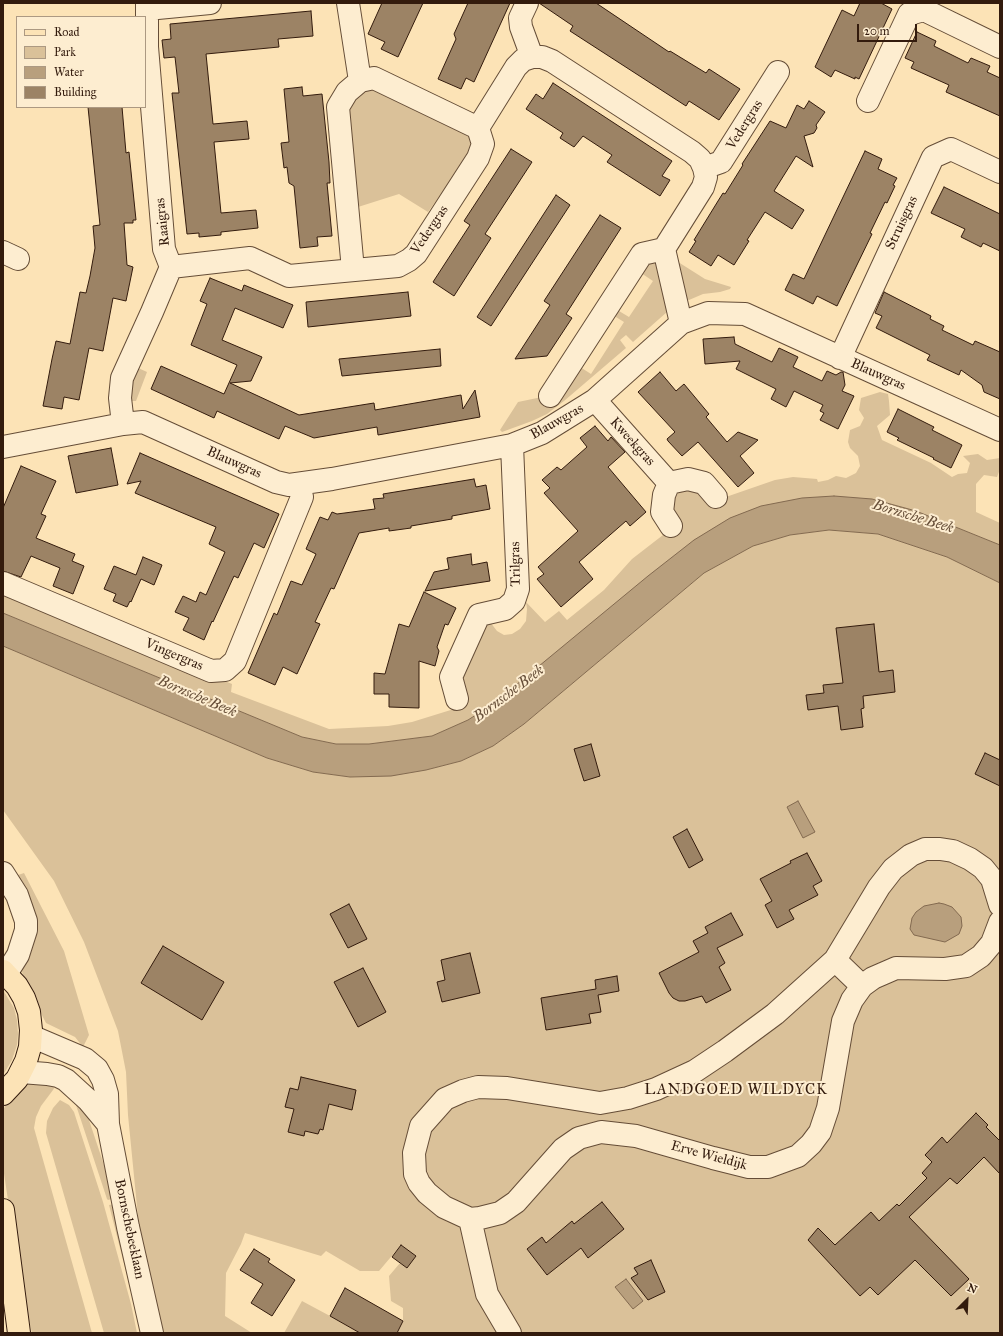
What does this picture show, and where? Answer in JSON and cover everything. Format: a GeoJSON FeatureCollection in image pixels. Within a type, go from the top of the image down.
{"type":"FeatureCollection","features":[{"type":"Feature","properties":{"kind":"main road"},"geometry":{"type":"LineString","coordinates":[[3,1094],[17,1079],[21,1072],[30,1047],[31,1036],[29,1012],[24,998],[17,986],[5,973]]}},
{"type":"Feature","properties":{"kind":"main road"},"geometry":{"type":"LineString","coordinates":[[3,1210],[18,1333]]}},
{"type":"Feature","properties":{"kind":"main road"},"geometry":{"type":"LineString","coordinates":[[3,1288],[18,1333]]}},
{"type":"Feature","properties":{"kind":"street","name":"Raaigras"},"geometry":{"type":"LineString","coordinates":[[171,267],[164,249],[147,47],[147,6],[210,3]]}},
{"type":"Feature","properties":{"kind":"street"},"geometry":{"type":"LineString","coordinates":[[348,3],[360,81]]}},
{"type":"Feature","properties":{"kind":"street"},"geometry":{"type":"LineString","coordinates":[[527,3],[520,18],[521,27],[532,57]]}},
{"type":"Feature","properties":{"kind":"street"},"geometry":{"type":"LineString","coordinates":[[868,101],[909,14],[924,10],[948,11],[1000,46]]}},
{"type":"Feature","properties":{"kind":"street"},"geometry":{"type":"LineString","coordinates":[[353,270],[338,107],[347,92],[360,81],[374,78],[478,128],[516,67],[523,60],[532,57],[542,57],[552,61],[692,152],[700,159],[706,177],[703,187],[664,249],[642,254],[550,396]]}},
{"type":"Feature","properties":{"kind":"street","name":"Vedergras"},"geometry":{"type":"LineString","coordinates":[[704,168],[721,162],[778,72]]}},
{"type":"Feature","properties":{"kind":"street","name":"Vedergras"},"geometry":{"type":"LineString","coordinates":[[171,267],[250,258],[290,276],[398,266],[416,254],[478,158],[483,144],[478,128]]}},
{"type":"Feature","properties":{"kind":"street","name":"Struisgras"},"geometry":{"type":"LineString","coordinates":[[840,358],[933,156],[951,149],[1000,172]]}},
{"type":"Feature","properties":{"kind":"street"},"geometry":{"type":"LineString","coordinates":[[664,249],[681,323]]}},
{"type":"Feature","properties":{"kind":"street"},"geometry":{"type":"LineString","coordinates":[[124,424],[120,398],[122,378],[171,267]]}},
{"type":"Feature","properties":{"kind":"street","name":"Blauwgras"},"geometry":{"type":"LineString","coordinates":[[3,447],[124,424],[142,422],[276,482],[289,485],[332,479],[512,445],[542,433],[595,400],[681,323],[708,313],[745,314],[1000,430]]}},
{"type":"Feature","properties":{"kind":"street","name":"Kweekgras"},"geometry":{"type":"LineString","coordinates":[[595,400],[669,483]]}},
{"type":"Feature","properties":{"kind":"street","name":"Trilgras"},"geometry":{"type":"LineString","coordinates":[[457,699],[450,677],[479,615],[505,608],[514,601],[518,589],[512,445]]}},
{"type":"Feature","properties":{"kind":"street"},"geometry":{"type":"LineString","coordinates":[[671,526],[662,512],[664,495],[669,483],[688,479],[704,483],[716,497]]}},
{"type":"Feature","properties":{"kind":"street","name":"Vingergras"},"geometry":{"type":"LineString","coordinates":[[3,583],[211,671],[225,670],[235,661],[302,496],[299,484]]}},
{"type":"Feature","properties":{"kind":"street"},"geometry":{"type":"LineString","coordinates":[[510,1333],[487,1294],[470,1219],[444,1207],[427,1193],[419,1183],[415,1174],[414,1153],[421,1126],[445,1099],[463,1091],[478,1088],[507,1088],[600,1103],[628,1098],[656,1089],[695,1071],[775,1014],[835,960],[879,887],[893,869],[911,855],[925,849],[953,851],[970,859],[983,868],[992,879],[1000,904]]}},
{"type":"Feature","properties":{"kind":"street"},"geometry":{"type":"LineString","coordinates":[[3,874],[17,895],[26,921],[26,930],[18,955],[5,973]]}},
{"type":"Feature","properties":{"kind":"street","name":"Erve Wieldijk"},"geometry":{"type":"LineString","coordinates":[[470,1219],[500,1213],[516,1202],[563,1149],[579,1138],[601,1132],[636,1136],[749,1167],[768,1168],[798,1156],[811,1144],[820,1132],[828,1108],[843,1021],[852,1000],[862,986],[873,978],[896,968],[945,968],[966,966],[981,956],[992,943],[1000,922]]}},
{"type":"Feature","properties":{"kind":"street"},"geometry":{"type":"LineString","coordinates":[[835,960],[862,986]]}},
{"type":"Feature","properties":{"kind":"street","name":"Bornschebeeklaan"},"geometry":{"type":"LineString","coordinates":[[31,1036],[85,1059],[97,1069],[103,1080],[107,1094],[108,1124],[128,1227],[152,1333]]}},
{"type":"Feature","properties":{"kind":"street","name":"Bornschebeeklaan"},"geometry":{"type":"LineString","coordinates":[[21,1072],[47,1074],[58,1076],[66,1080],[88,1100],[108,1124]]}},
{"type":"Feature","properties":{"kind":"street"},"geometry":{"type":"LineString","coordinates":[[600,1103],[601,1132]]}},
{"type":"Feature","properties":{"kind":"green space"},"geometry":{"type":"Polygon","coordinates":[[[374,88],[469,129],[474,148],[428,212],[399,194],[358,207],[347,110],[363,90],[374,88]]]}},
{"type":"Feature","properties":{"kind":"green space"},"geometry":{"type":"Polygon","coordinates":[[[651,258],[659,264],[667,312],[633,342],[626,335],[620,340],[626,348],[547,414],[502,432],[500,430],[518,402],[542,397],[577,365],[591,374],[624,322],[611,314],[614,308],[629,317],[653,281],[638,271],[651,258]]]}},
{"type":"Feature","properties":{"kind":"green space"},"geometry":{"type":"Polygon","coordinates":[[[675,260],[705,279],[731,287],[730,289],[703,294],[689,300],[685,299],[675,260]]]}},
{"type":"Feature","properties":{"kind":"green space"},"geometry":{"type":"Polygon","coordinates":[[[136,367],[147,372],[136,401],[131,401],[130,387],[136,367]]]}},
{"type":"Feature","properties":{"kind":"green space"},"geometry":{"type":"Polygon","coordinates":[[[880,392],[888,394],[890,415],[877,426],[882,440],[931,463],[952,477],[958,474],[967,473],[970,463],[963,456],[978,454],[987,460],[1000,458],[1000,469],[997,477],[984,475],[976,484],[976,512],[1000,523],[1000,545],[916,511],[872,499],[802,498],[468,720],[432,736],[369,744],[336,744],[302,737],[3,613],[3,587],[232,684],[231,692],[329,729],[388,726],[412,722],[454,709],[468,701],[457,678],[487,618],[497,631],[504,635],[512,634],[520,629],[526,621],[526,602],[545,622],[559,611],[567,620],[604,590],[632,559],[663,535],[680,525],[671,509],[673,499],[680,491],[697,488],[723,498],[775,480],[793,477],[817,479],[818,482],[828,480],[836,476],[846,478],[856,473],[860,466],[858,456],[850,448],[848,442],[850,430],[860,426],[864,418],[859,410],[861,398],[880,392]]]}},
{"type":"Feature","properties":{"kind":"green space"},"geometry":{"type":"Polygon","coordinates":[[[829,530],[878,534],[947,557],[1000,583],[1000,1333],[397,1333],[403,1321],[403,1308],[391,1301],[389,1276],[400,1263],[407,1268],[416,1256],[401,1245],[379,1271],[360,1271],[326,1251],[321,1256],[245,1233],[226,1273],[225,1316],[252,1333],[164,1333],[140,1237],[128,1115],[126,1072],[118,1031],[84,942],[54,881],[3,810],[3,646],[267,758],[313,772],[350,777],[426,770],[461,761],[493,746],[524,724],[704,573],[753,546],[790,535],[829,530]]]}},
{"type":"Feature","properties":{"kind":"green space"},"geometry":{"type":"Polygon","coordinates":[[[24,873],[64,951],[89,1035],[83,1047],[75,1037],[46,1023],[28,988],[22,972],[25,957],[35,940],[37,925],[15,876],[24,873]]]}},
{"type":"Feature","properties":{"kind":"green space"},"geometry":{"type":"Polygon","coordinates":[[[3,990],[14,1008],[18,1034],[17,1045],[12,1060],[3,1075],[3,990]]]}},
{"type":"Feature","properties":{"kind":"green space"},"geometry":{"type":"Polygon","coordinates":[[[33,1080],[57,1083],[41,1106],[36,1117],[34,1128],[92,1333],[32,1333],[22,1293],[3,1167],[3,1111],[7,1101],[21,1086],[33,1080]]]}},
{"type":"Feature","properties":{"kind":"green space"},"geometry":{"type":"Polygon","coordinates":[[[60,1100],[69,1105],[74,1112],[103,1202],[131,1304],[137,1333],[104,1333],[46,1133],[47,1121],[53,1108],[60,1100]]]}},
{"type":"Feature","properties":{"kind":"green space"},"geometry":{"type":"Polygon","coordinates":[[[75,1102],[87,1114],[115,1198],[107,1199],[75,1102]]]}},
{"type":"Feature","properties":{"kind":"green space"},"geometry":{"type":"Polygon","coordinates":[[[116,1204],[137,1315],[109,1205],[116,1204]]]}},
{"type":"Feature","properties":{"kind":"green space"},"geometry":{"type":"Polygon","coordinates":[[[302,1301],[330,1316],[360,1333],[284,1333],[302,1301]]]}},
{"type":"Feature","properties":{"kind":"water","name":"Bornsche Beek"},"geometry":{"type":"Polygon","coordinates":[[[834,496],[872,499],[916,511],[1000,545],[1000,583],[947,557],[878,534],[829,530],[790,535],[753,546],[704,573],[524,724],[493,746],[461,761],[426,770],[391,776],[350,777],[313,772],[267,758],[3,646],[3,613],[302,737],[336,744],[369,744],[432,736],[468,720],[493,704],[648,576],[694,540],[730,518],[761,506],[802,498],[834,496]]]}},
{"type":"Feature","properties":{"kind":"water"},"geometry":{"type":"Polygon","coordinates":[[[798,801],[815,832],[803,838],[787,807],[798,801]]]}},
{"type":"Feature","properties":{"kind":"water"},"geometry":{"type":"Polygon","coordinates":[[[939,903],[952,907],[961,917],[962,926],[959,934],[945,942],[914,935],[910,929],[912,918],[916,912],[924,906],[939,903]]]}},
{"type":"Feature","properties":{"kind":"water"},"geometry":{"type":"Polygon","coordinates":[[[626,1279],[643,1301],[633,1309],[615,1287],[626,1279]]]}},
{"type":"Feature","properties":{"kind":"building"},"geometry":{"type":"Polygon","coordinates":[[[382,3],[423,3],[398,57],[381,49],[385,42],[368,34],[382,3]]]}},
{"type":"Feature","properties":{"kind":"building"},"geometry":{"type":"Polygon","coordinates":[[[468,3],[510,3],[474,82],[466,78],[461,89],[438,79],[456,39],[454,34],[468,3]]]}},
{"type":"Feature","properties":{"kind":"building"},"geometry":{"type":"Polygon","coordinates":[[[539,3],[596,3],[669,52],[670,51],[706,73],[709,69],[740,89],[719,120],[689,101],[686,106],[570,31],[573,26],[539,3]]]}},
{"type":"Feature","properties":{"kind":"building"},"geometry":{"type":"Polygon","coordinates":[[[860,3],[881,3],[892,9],[859,79],[855,77],[855,79],[835,70],[831,77],[815,67],[842,10],[854,16],[860,3]]]}},
{"type":"Feature","properties":{"kind":"building"},"geometry":{"type":"Polygon","coordinates":[[[311,11],[313,36],[278,39],[279,47],[206,54],[213,124],[247,121],[249,139],[214,142],[221,213],[256,210],[258,228],[221,232],[221,235],[199,237],[199,233],[187,234],[172,93],[179,93],[175,57],[164,58],[162,40],[171,39],[170,24],[311,11]]]}},
{"type":"Feature","properties":{"kind":"building"},"geometry":{"type":"Polygon","coordinates":[[[917,32],[936,41],[934,46],[968,63],[971,58],[990,66],[987,72],[1000,78],[1000,116],[946,92],[949,85],[911,68],[914,62],[905,58],[917,32]]]}},
{"type":"Feature","properties":{"kind":"building"},"geometry":{"type":"Polygon","coordinates":[[[553,83],[672,161],[662,176],[670,180],[660,196],[607,162],[612,155],[583,136],[574,147],[560,138],[563,133],[526,109],[536,94],[543,99],[553,83]]]}},
{"type":"Feature","properties":{"kind":"building"},"geometry":{"type":"Polygon","coordinates":[[[302,87],[303,96],[322,94],[329,162],[330,183],[327,183],[332,236],[317,237],[318,246],[300,248],[294,186],[289,183],[287,167],[284,168],[281,143],[289,142],[284,89],[302,87]]]}},
{"type":"Feature","properties":{"kind":"building"},"geometry":{"type":"Polygon","coordinates":[[[809,101],[825,112],[816,125],[817,128],[814,133],[804,136],[813,167],[796,156],[774,191],[804,210],[792,229],[765,212],[747,240],[749,241],[734,265],[718,255],[711,266],[689,252],[696,241],[694,240],[718,201],[723,193],[725,194],[743,165],[742,164],[770,121],[786,128],[797,105],[804,109],[809,101]]]}},
{"type":"Feature","properties":{"kind":"building"},"geometry":{"type":"Polygon","coordinates":[[[88,108],[122,108],[126,153],[129,152],[136,220],[133,220],[133,223],[124,223],[127,265],[133,267],[126,301],[113,298],[103,351],[89,348],[79,400],[64,397],[62,409],[43,406],[56,341],[70,344],[80,292],[86,293],[90,276],[95,248],[93,226],[100,225],[88,108]]]}},
{"type":"Feature","properties":{"kind":"building"},"geometry":{"type":"Polygon","coordinates":[[[511,149],[532,162],[485,234],[491,238],[454,296],[433,282],[470,225],[464,221],[511,149]]]}},
{"type":"Feature","properties":{"kind":"building"},"geometry":{"type":"Polygon","coordinates":[[[865,151],[882,159],[878,169],[897,178],[893,185],[895,186],[887,203],[885,202],[870,233],[872,234],[837,306],[817,296],[813,304],[785,290],[793,274],[804,279],[865,151]]]}},
{"type":"Feature","properties":{"kind":"building"},"geometry":{"type":"Polygon","coordinates":[[[944,187],[1000,214],[1000,251],[983,243],[981,247],[961,237],[965,229],[931,213],[944,187]]]}},
{"type":"Feature","properties":{"kind":"building"},"geometry":{"type":"Polygon","coordinates":[[[556,195],[570,205],[491,326],[477,317],[556,195]]]}},
{"type":"Feature","properties":{"kind":"building"},"geometry":{"type":"Polygon","coordinates":[[[600,215],[621,228],[566,314],[572,318],[547,356],[515,359],[550,305],[544,301],[600,215]]]}},
{"type":"Feature","properties":{"kind":"building"},"geometry":{"type":"Polygon","coordinates":[[[210,278],[242,291],[244,285],[293,305],[283,328],[235,308],[222,340],[262,357],[251,381],[230,383],[299,415],[374,403],[375,410],[461,395],[463,409],[475,390],[480,417],[378,435],[377,427],[314,438],[285,426],[279,439],[217,411],[214,418],[151,389],[161,366],[224,394],[237,365],[191,345],[207,304],[200,301],[210,278]]]}},
{"type":"Feature","properties":{"kind":"building"},"geometry":{"type":"Polygon","coordinates":[[[408,292],[411,316],[308,327],[306,302],[408,292]]]}},
{"type":"Feature","properties":{"kind":"building"},"geometry":{"type":"Polygon","coordinates":[[[884,292],[931,316],[930,319],[944,326],[942,330],[973,345],[975,341],[1000,352],[1000,399],[984,392],[982,385],[961,370],[959,375],[927,360],[930,355],[876,328],[882,316],[875,313],[884,292]]]}},
{"type":"Feature","properties":{"kind":"building"},"geometry":{"type":"Polygon","coordinates":[[[734,337],[735,344],[772,362],[779,348],[798,357],[793,367],[822,381],[827,371],[836,375],[843,372],[845,385],[842,391],[854,396],[838,429],[820,420],[824,413],[820,411],[823,405],[794,391],[786,407],[771,399],[776,389],[736,369],[740,361],[705,364],[703,339],[734,337]]]}},
{"type":"Feature","properties":{"kind":"building"},"geometry":{"type":"Polygon","coordinates":[[[440,349],[441,366],[342,376],[339,359],[440,349]]]}},
{"type":"Feature","properties":{"kind":"building"},"geometry":{"type":"Polygon","coordinates":[[[660,372],[676,391],[684,384],[709,414],[706,417],[727,442],[738,432],[758,440],[740,456],[754,473],[738,487],[698,442],[682,456],[668,441],[667,439],[675,432],[638,392],[660,372]]]}},
{"type":"Feature","properties":{"kind":"building"},"geometry":{"type":"Polygon","coordinates":[[[898,409],[934,427],[932,430],[962,445],[951,468],[897,440],[899,438],[887,432],[898,409]]]}},
{"type":"Feature","properties":{"kind":"building"},"geometry":{"type":"Polygon","coordinates":[[[595,426],[608,441],[611,437],[625,452],[608,467],[646,512],[630,526],[626,521],[579,562],[593,579],[561,607],[537,579],[544,574],[538,567],[578,531],[544,493],[550,488],[542,480],[557,467],[561,470],[587,447],[580,438],[595,426]]]}},
{"type":"Feature","properties":{"kind":"building"},"geometry":{"type":"Polygon","coordinates":[[[111,448],[118,485],[76,493],[68,456],[111,448]]]}},
{"type":"Feature","properties":{"kind":"building"},"geometry":{"type":"Polygon","coordinates":[[[140,453],[279,514],[264,548],[254,543],[238,578],[234,576],[204,640],[183,630],[189,618],[175,612],[183,596],[196,602],[200,592],[206,595],[225,552],[209,544],[216,527],[135,493],[141,481],[127,484],[140,453]]]}},
{"type":"Feature","properties":{"kind":"building"},"geometry":{"type":"Polygon","coordinates":[[[21,466],[56,481],[41,514],[46,516],[36,538],[75,554],[72,561],[84,566],[73,594],[53,586],[60,568],[31,556],[21,577],[3,571],[3,508],[21,466]]]}},
{"type":"Feature","properties":{"kind":"building"},"geometry":{"type":"Polygon","coordinates":[[[474,479],[476,487],[486,485],[490,509],[452,516],[452,519],[411,526],[411,528],[389,531],[389,528],[359,533],[334,589],[331,588],[315,622],[320,624],[297,674],[283,667],[275,685],[248,673],[274,613],[277,615],[291,581],[302,585],[316,554],[306,549],[320,517],[328,520],[332,512],[337,514],[375,509],[373,499],[384,498],[383,494],[474,479]]]}},
{"type":"Feature","properties":{"kind":"building"},"geometry":{"type":"Polygon","coordinates":[[[471,554],[472,565],[487,562],[490,581],[425,591],[434,572],[449,569],[447,558],[471,554]]]}},
{"type":"Feature","properties":{"kind":"building"},"geometry":{"type":"Polygon","coordinates":[[[143,557],[162,565],[154,585],[141,579],[131,602],[130,601],[127,607],[113,601],[116,594],[104,589],[114,566],[136,575],[143,557]]]}},
{"type":"Feature","properties":{"kind":"building"},"geometry":{"type":"Polygon","coordinates":[[[424,592],[456,608],[448,625],[445,624],[437,647],[439,651],[435,666],[419,661],[419,708],[389,707],[389,694],[374,694],[374,673],[385,674],[399,624],[409,627],[424,592]]]}},
{"type":"Feature","properties":{"kind":"building"},"geometry":{"type":"Polygon","coordinates":[[[874,624],[879,672],[893,670],[895,692],[863,696],[864,708],[861,709],[863,727],[841,730],[838,706],[808,710],[806,695],[824,693],[823,685],[843,683],[836,628],[874,624]]]}},
{"type":"Feature","properties":{"kind":"building"},"geometry":{"type":"Polygon","coordinates":[[[591,744],[600,776],[584,781],[574,749],[591,744]]]}},
{"type":"Feature","properties":{"kind":"building"},"geometry":{"type":"Polygon","coordinates":[[[985,753],[1000,760],[1000,786],[975,774],[985,753]]]}},
{"type":"Feature","properties":{"kind":"building"},"geometry":{"type":"Polygon","coordinates":[[[687,829],[703,860],[689,868],[673,837],[687,829]]]}},
{"type":"Feature","properties":{"kind":"building"},"geometry":{"type":"Polygon","coordinates":[[[807,853],[822,881],[813,886],[818,895],[789,910],[794,919],[777,928],[765,905],[772,901],[760,879],[791,863],[790,861],[807,853]]]}},
{"type":"Feature","properties":{"kind":"building"},"geometry":{"type":"Polygon","coordinates":[[[349,904],[367,939],[348,948],[330,914],[349,904]]]}},
{"type":"Feature","properties":{"kind":"building"},"geometry":{"type":"Polygon","coordinates":[[[731,913],[743,935],[717,948],[725,963],[719,967],[731,990],[706,1003],[702,996],[685,1001],[679,1001],[673,998],[659,973],[699,952],[693,941],[708,933],[705,927],[731,913]]]}},
{"type":"Feature","properties":{"kind":"building"},"geometry":{"type":"Polygon","coordinates":[[[163,946],[224,982],[202,1020],[141,983],[163,946]]]}},
{"type":"Feature","properties":{"kind":"building"},"geometry":{"type":"Polygon","coordinates":[[[470,953],[480,993],[442,1002],[437,982],[445,980],[441,960],[470,953]]]}},
{"type":"Feature","properties":{"kind":"building"},"geometry":{"type":"Polygon","coordinates":[[[363,968],[386,1012],[358,1027],[334,982],[363,968]]]}},
{"type":"Feature","properties":{"kind":"building"},"geometry":{"type":"Polygon","coordinates":[[[617,976],[619,991],[598,995],[601,1012],[589,1014],[591,1023],[546,1030],[541,998],[596,989],[595,980],[617,976]]]}},
{"type":"Feature","properties":{"kind":"building"},"geometry":{"type":"Polygon","coordinates":[[[301,1077],[356,1090],[352,1110],[329,1104],[323,1130],[320,1129],[318,1134],[305,1131],[304,1136],[288,1132],[294,1109],[285,1107],[290,1088],[298,1090],[301,1077]]]}},
{"type":"Feature","properties":{"kind":"building"},"geometry":{"type":"Polygon","coordinates":[[[976,1113],[988,1125],[986,1127],[1000,1141],[1000,1174],[984,1157],[957,1184],[950,1178],[909,1217],[969,1279],[951,1296],[915,1260],[878,1295],[870,1287],[860,1296],[808,1240],[818,1228],[835,1245],[871,1212],[879,1221],[897,1204],[899,1206],[927,1178],[922,1173],[932,1162],[925,1155],[942,1137],[947,1143],[976,1113]]]}},
{"type":"Feature","properties":{"kind":"building"},"geometry":{"type":"Polygon","coordinates":[[[602,1202],[624,1229],[588,1258],[581,1248],[547,1275],[527,1249],[542,1237],[546,1243],[572,1221],[574,1224],[602,1202]]]}},
{"type":"Feature","properties":{"kind":"building"},"geometry":{"type":"Polygon","coordinates":[[[401,1245],[416,1256],[407,1268],[392,1257],[401,1245]]]}},
{"type":"Feature","properties":{"kind":"building"},"geometry":{"type":"Polygon","coordinates":[[[254,1249],[270,1259],[268,1262],[295,1280],[272,1316],[251,1303],[263,1284],[240,1270],[254,1249]]]}},
{"type":"Feature","properties":{"kind":"building"},"geometry":{"type":"Polygon","coordinates":[[[651,1260],[665,1292],[648,1300],[631,1278],[638,1274],[634,1268],[651,1260]]]}},
{"type":"Feature","properties":{"kind":"building"},"geometry":{"type":"Polygon","coordinates":[[[345,1288],[403,1321],[397,1333],[360,1333],[330,1316],[345,1288]]]}},
{"type":"Feature","properties":{"kind":"district","name":"LANDGOED WILDYCK"},"geometry":{"type":"Point","coordinates":[736,1090]}}]}
